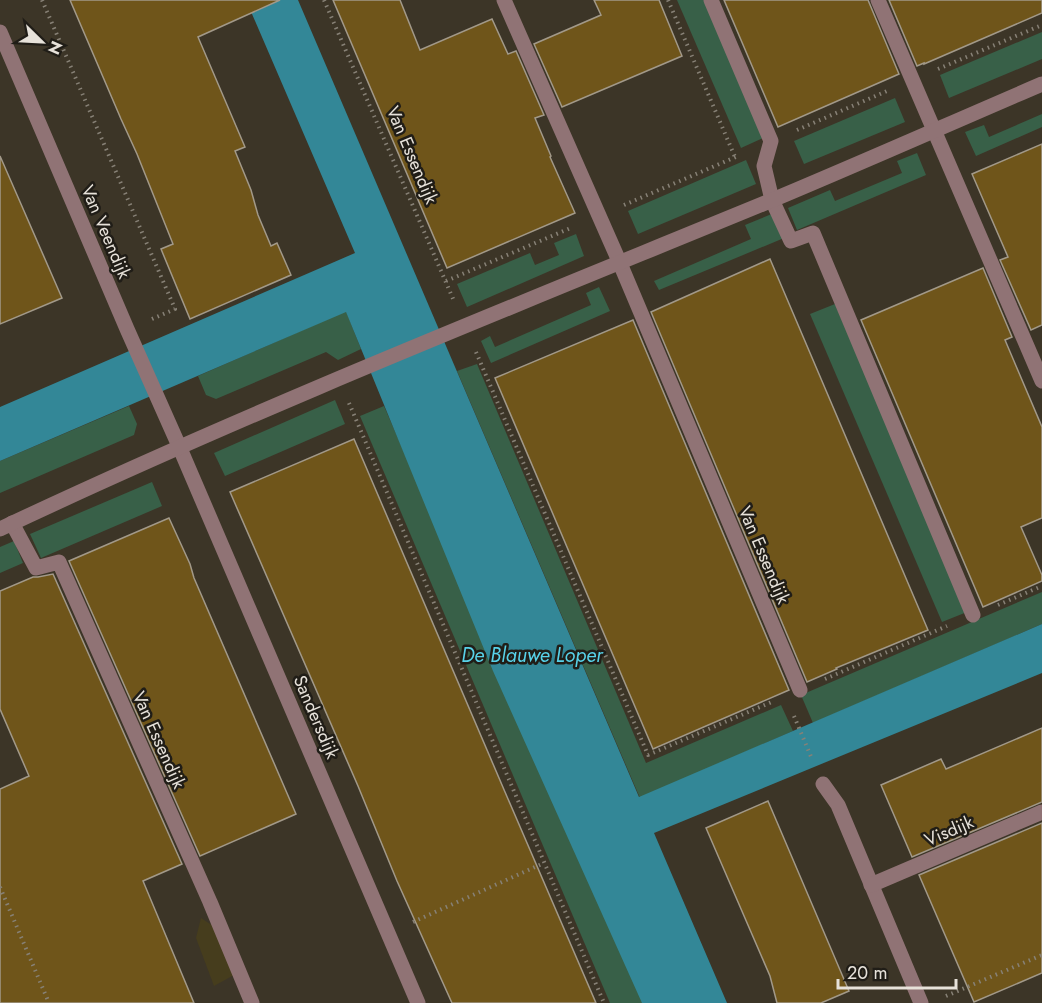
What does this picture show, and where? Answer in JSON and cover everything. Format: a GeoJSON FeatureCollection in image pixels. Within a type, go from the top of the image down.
{"type":"FeatureCollection","features":[{"type":"Feature","properties":{"kind":"street","name":"Van Essendijk"},"geometry":{"type":"LineString","coordinates":[[504,0],[619,261],[800,690]]}},
{"type":"Feature","properties":{"kind":"street"},"geometry":{"type":"LineString","coordinates":[[711,0],[771,141],[764,166],[772,200],[791,241],[813,233],[973,615]]}},
{"type":"Feature","properties":{"kind":"street"},"geometry":{"type":"LineString","coordinates":[[878,0],[1042,381]]}},
{"type":"Feature","properties":{"kind":"street","name":"Van Veendijk"},"geometry":{"type":"LineString","coordinates":[[0,32],[179,446]]}},
{"type":"Feature","properties":{"kind":"street","name":"Van Essendijk"},"geometry":{"type":"LineString","coordinates":[[252,1003],[206,892],[59,562],[36,568],[6,526],[179,446],[338,378],[772,200],[1042,84]]}},
{"type":"Feature","properties":{"kind":"street","name":"Sandersdijk"},"geometry":{"type":"LineString","coordinates":[[179,446],[418,1003]]}},
{"type":"Feature","properties":{"kind":"street"},"geometry":{"type":"LineString","coordinates":[[823,784],[838,806],[921,1003]]}},
{"type":"Feature","properties":{"kind":"street","name":"Visdijk"},"geometry":{"type":"LineString","coordinates":[[871,885],[1042,812]]}},
{"type":"Feature","properties":{"kind":"path"},"geometry":{"type":"LineString","coordinates":[[42,0],[175,309],[127,329]]}},
{"type":"Feature","properties":{"kind":"path","name":"Van Essendijk"},"geometry":{"type":"LineString","coordinates":[[324,0],[648,755],[800,690]]}},
{"type":"Feature","properties":{"kind":"path"},"geometry":{"type":"LineString","coordinates":[[668,0],[735,157]]}},
{"type":"Feature","properties":{"kind":"path"},"geometry":{"type":"LineString","coordinates":[[338,378],[604,1003]]}},
{"type":"Feature","properties":{"kind":"path"},"geometry":{"type":"LineString","coordinates":[[800,690],[1042,586]]}},
{"type":"Feature","properties":{"kind":"path"},"geometry":{"type":"LineString","coordinates":[[794,714],[823,784]]}},
{"type":"Feature","properties":{"kind":"path"},"geometry":{"type":"LineString","coordinates":[[388,933],[544,864]]}},
{"type":"Feature","properties":{"kind":"path"},"geometry":{"type":"LineString","coordinates":[[0,887],[49,1003]]}},
{"type":"Feature","properties":{"kind":"path"},"geometry":{"type":"LineString","coordinates":[[941,999],[1042,955]]}},
{"type":"Feature","properties":{"kind":"green space"},"geometry":{"type":"Polygon","coordinates":[[[677,0],[705,0],[763,138],[741,148],[677,0]]]}},
{"type":"Feature","properties":{"kind":"green space"},"geometry":{"type":"Polygon","coordinates":[[[1042,32],[1042,59],[949,98],[940,75],[1042,32]]]}},
{"type":"Feature","properties":{"kind":"green space"},"geometry":{"type":"Polygon","coordinates":[[[895,98],[905,122],[804,164],[794,141],[895,98]]]}},
{"type":"Feature","properties":{"kind":"green space"},"geometry":{"type":"Polygon","coordinates":[[[1042,114],[1042,127],[976,156],[965,132],[984,125],[989,137],[1042,114]]]}},
{"type":"Feature","properties":{"kind":"green space"},"geometry":{"type":"Polygon","coordinates":[[[917,153],[926,175],[797,230],[788,208],[830,190],[835,201],[902,173],[897,161],[917,153]]]}},
{"type":"Feature","properties":{"kind":"green space"},"geometry":{"type":"Polygon","coordinates":[[[746,160],[756,184],[638,234],[628,211],[746,160]]]}},
{"type":"Feature","properties":{"kind":"green space"},"geometry":{"type":"Polygon","coordinates":[[[774,213],[784,238],[659,290],[654,281],[751,239],[745,225],[774,213]]]}},
{"type":"Feature","properties":{"kind":"green space"},"geometry":{"type":"Polygon","coordinates":[[[576,234],[584,256],[467,307],[457,284],[530,253],[535,265],[559,255],[554,243],[576,234]]]}},
{"type":"Feature","properties":{"kind":"green space"},"geometry":{"type":"Polygon","coordinates":[[[599,287],[610,311],[491,363],[481,341],[490,336],[495,347],[591,305],[586,293],[599,287]]]}},
{"type":"Feature","properties":{"kind":"green space"},"geometry":{"type":"Polygon","coordinates":[[[835,304],[967,612],[942,622],[810,314],[835,304]]]}},
{"type":"Feature","properties":{"kind":"green space"},"geometry":{"type":"Polygon","coordinates":[[[346,311],[361,349],[338,360],[326,352],[216,399],[206,395],[198,376],[346,311]]]}},
{"type":"Feature","properties":{"kind":"green space"},"geometry":{"type":"Polygon","coordinates":[[[477,364],[646,763],[781,705],[793,731],[640,798],[457,371],[477,364]]]}},
{"type":"Feature","properties":{"kind":"green space"},"geometry":{"type":"Polygon","coordinates":[[[335,400],[345,424],[225,476],[214,453],[335,400]]]}},
{"type":"Feature","properties":{"kind":"green space"},"geometry":{"type":"Polygon","coordinates":[[[129,406],[137,424],[134,435],[0,493],[0,461],[129,406]]]}},
{"type":"Feature","properties":{"kind":"green space"},"geometry":{"type":"Polygon","coordinates":[[[384,406],[643,1003],[610,1003],[360,416],[384,406]]]}},
{"type":"Feature","properties":{"kind":"green space"},"geometry":{"type":"Polygon","coordinates":[[[152,482],[162,506],[41,558],[30,534],[152,482]]]}},
{"type":"Feature","properties":{"kind":"green space"},"geometry":{"type":"Polygon","coordinates":[[[14,541],[23,563],[0,573],[0,547],[14,541]]]}},
{"type":"Feature","properties":{"kind":"green space"},"geometry":{"type":"Polygon","coordinates":[[[1042,592],[1042,624],[813,723],[801,695],[1042,592]]]}},
{"type":"Feature","properties":{"kind":"sand"},"geometry":{"type":"Polygon","coordinates":[[[201,918],[216,928],[234,975],[214,986],[196,938],[201,918]]]}},
{"type":"Feature","properties":{"kind":"water","name":"De Blauwe Loper"},"geometry":{"type":"Polygon","coordinates":[[[246,0],[298,0],[639,797],[1042,624],[1042,673],[654,833],[727,1003],[642,1003],[493,671],[346,312],[0,461],[0,407],[355,253],[246,0]]]}},
{"type":"Feature","properties":{"kind":"building"},"geometry":{"type":"Polygon","coordinates":[[[70,0],[280,0],[198,37],[245,147],[235,151],[251,190],[258,215],[271,246],[277,243],[291,275],[190,319],[161,249],[173,244],[137,154],[70,0]]]}},
{"type":"Feature","properties":{"kind":"building"},"geometry":{"type":"Polygon","coordinates":[[[333,0],[400,0],[420,50],[492,19],[508,54],[516,51],[544,115],[535,118],[575,213],[447,268],[333,0]]]}},
{"type":"Feature","properties":{"kind":"building"},"geometry":{"type":"Polygon","coordinates":[[[594,0],[659,0],[682,56],[562,107],[534,44],[601,15],[594,0]]]}},
{"type":"Feature","properties":{"kind":"building"},"geometry":{"type":"Polygon","coordinates":[[[724,0],[868,0],[899,74],[778,127],[724,0]]]}},
{"type":"Feature","properties":{"kind":"building"},"geometry":{"type":"Polygon","coordinates":[[[889,0],[1042,0],[1042,13],[917,66],[889,0]]]}},
{"type":"Feature","properties":{"kind":"building"},"geometry":{"type":"Polygon","coordinates":[[[1042,144],[1042,325],[1031,330],[1000,260],[1008,257],[972,174],[1042,144]]]}},
{"type":"Feature","properties":{"kind":"building"},"geometry":{"type":"Polygon","coordinates":[[[0,156],[62,298],[0,324],[0,156]]]}},
{"type":"Feature","properties":{"kind":"building"},"geometry":{"type":"Polygon","coordinates":[[[770,259],[928,630],[807,682],[651,312],[770,259]]]}},
{"type":"Feature","properties":{"kind":"building"},"geometry":{"type":"Polygon","coordinates":[[[983,268],[1012,337],[1005,340],[1042,427],[1042,518],[1021,527],[1042,575],[1042,581],[983,607],[861,320],[983,268]]]}},
{"type":"Feature","properties":{"kind":"building"},"geometry":{"type":"Polygon","coordinates":[[[633,320],[789,690],[653,749],[495,378],[633,320]]]}},
{"type":"Feature","properties":{"kind":"building"},"geometry":{"type":"Polygon","coordinates":[[[354,439],[596,1003],[452,1003],[397,881],[230,492],[354,439]]]}},
{"type":"Feature","properties":{"kind":"building"},"geometry":{"type":"Polygon","coordinates":[[[169,518],[296,814],[200,856],[69,561],[169,518]]]}},
{"type":"Feature","properties":{"kind":"building"},"geometry":{"type":"Polygon","coordinates":[[[53,574],[182,864],[143,881],[194,1003],[0,1003],[0,789],[29,776],[0,709],[0,591],[33,577],[53,574]]]}},
{"type":"Feature","properties":{"kind":"building"},"geometry":{"type":"Polygon","coordinates":[[[1042,728],[1042,802],[912,857],[881,785],[941,759],[946,769],[1042,728]]]}},
{"type":"Feature","properties":{"kind":"building"},"geometry":{"type":"Polygon","coordinates":[[[768,801],[849,991],[821,1003],[777,1003],[770,976],[706,828],[768,801]]]}},
{"type":"Feature","properties":{"kind":"building"},"geometry":{"type":"Polygon","coordinates":[[[1042,823],[1042,973],[974,1002],[919,875],[1042,823]]]}}]}
